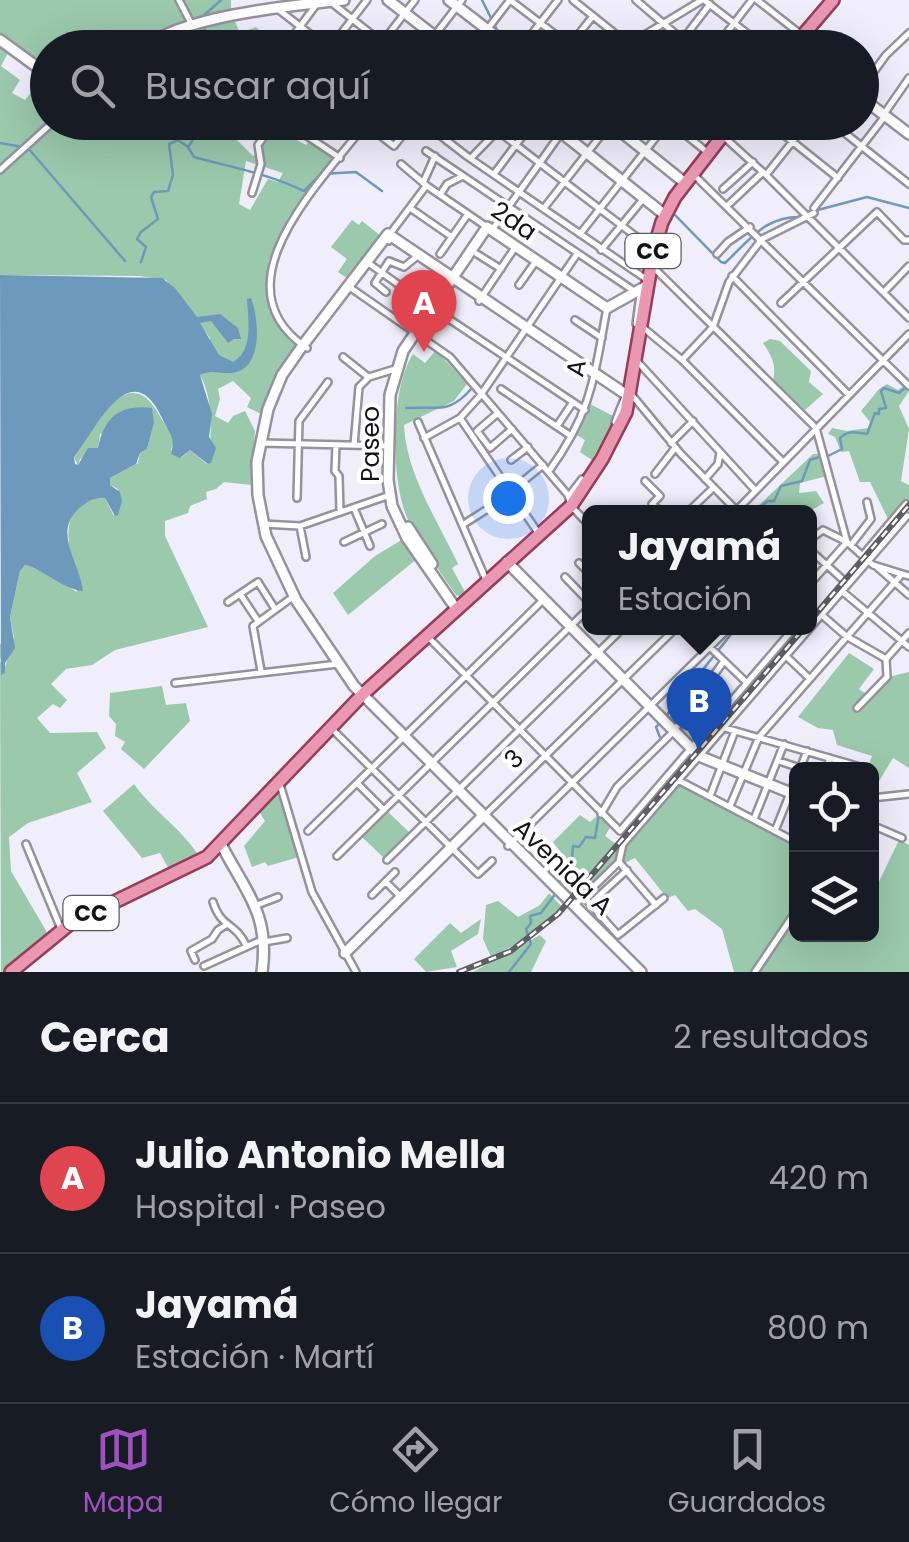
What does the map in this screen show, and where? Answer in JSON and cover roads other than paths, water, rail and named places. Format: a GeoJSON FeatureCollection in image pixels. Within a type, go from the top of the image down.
{"type":"FeatureCollection","features":[{"type":"Feature","properties":{"kind":"main road"},"geometry":{"type":"LineString","coordinates":[[802,30],[825,3]]}},
{"type":"Feature","properties":{"kind":"main road"},"geometry":{"type":"LineString","coordinates":[[805,30],[825,3]]}},
{"type":"Feature","properties":{"kind":"main road","name":"CC"},"geometry":{"type":"LineString","coordinates":[[11,972],[82,916],[191,866],[220,844],[360,690],[508,564],[570,502],[611,438],[628,397],[643,282],[664,214],[718,140]]}},
{"type":"Feature","properties":{"kind":"main road","name":"CC"},"geometry":{"type":"LineString","coordinates":[[508,564],[570,502]]}},
{"type":"Feature","properties":{"kind":"street"},"geometry":{"type":"LineString","coordinates":[[179,0],[198,22]]}},
{"type":"Feature","properties":{"kind":"street"},"geometry":{"type":"LineString","coordinates":[[176,30],[198,22],[344,0]]}},
{"type":"Feature","properties":{"kind":"street"},"geometry":{"type":"LineString","coordinates":[[343,30],[366,0]]}},
{"type":"Feature","properties":{"kind":"street"},"geometry":{"type":"LineString","coordinates":[[388,0],[426,30]]}},
{"type":"Feature","properties":{"kind":"street"},"geometry":{"type":"LineString","coordinates":[[392,30],[415,0]]}},
{"type":"Feature","properties":{"kind":"street"},"geometry":{"type":"LineString","coordinates":[[487,30],[510,0],[550,30]]}},
{"type":"Feature","properties":{"kind":"street"},"geometry":{"type":"LineString","coordinates":[[534,30],[558,0]]}},
{"type":"Feature","properties":{"kind":"street"},"geometry":{"type":"LineString","coordinates":[[572,0],[609,30]]}},
{"type":"Feature","properties":{"kind":"street"},"geometry":{"type":"LineString","coordinates":[[636,0],[672,30]]}},
{"type":"Feature","properties":{"kind":"street"},"geometry":{"type":"LineString","coordinates":[[729,30],[754,0],[797,30]]}},
{"type":"Feature","properties":{"kind":"street"},"geometry":{"type":"LineString","coordinates":[[653,30],[705,1]]}},
{"type":"Feature","properties":{"kind":"street"},"geometry":{"type":"LineString","coordinates":[[705,1],[743,30]]}},
{"type":"Feature","properties":{"kind":"street"},"geometry":{"type":"LineString","coordinates":[[689,30],[705,1]]}},
{"type":"Feature","properties":{"kind":"street"},"geometry":{"type":"LineString","coordinates":[[297,30],[312,2]]}},
{"type":"Feature","properties":{"kind":"street"},"geometry":{"type":"LineString","coordinates":[[331,2],[364,30]]}},
{"type":"Feature","properties":{"kind":"street"},"geometry":{"type":"LineString","coordinates":[[438,30],[456,2],[497,30]]}},
{"type":"Feature","properties":{"kind":"street"},"geometry":{"type":"LineString","coordinates":[[279,10],[305,30]]}},
{"type":"Feature","properties":{"kind":"street"},"geometry":{"type":"LineString","coordinates":[[582,30],[592,16]]}},
{"type":"Feature","properties":{"kind":"street"},"geometry":{"type":"LineString","coordinates":[[879,65],[909,33]]}},
{"type":"Feature","properties":{"kind":"street"},"geometry":{"type":"LineString","coordinates":[[0,40],[30,62]]}},
{"type":"Feature","properties":{"kind":"street"},"geometry":{"type":"LineString","coordinates":[[879,122],[909,78]]}},
{"type":"Feature","properties":{"kind":"street"},"geometry":{"type":"LineString","coordinates":[[902,89],[909,94]]}},
{"type":"Feature","properties":{"kind":"street"},"geometry":{"type":"LineString","coordinates":[[879,111],[909,134]]}},
{"type":"Feature","properties":{"kind":"street"},"geometry":{"type":"LineString","coordinates":[[0,170],[33,140]]}},
{"type":"Feature","properties":{"kind":"street"},"geometry":{"type":"LineString","coordinates":[[252,193],[261,164],[258,145],[261,140]]}},
{"type":"Feature","properties":{"kind":"street"},"geometry":{"type":"LineString","coordinates":[[315,140],[340,158]]}},
{"type":"Feature","properties":{"kind":"street"},"geometry":{"type":"LineString","coordinates":[[305,346],[285,332],[278,316],[270,276],[272,263],[283,234],[353,140]]}},
{"type":"Feature","properties":{"kind":"street"},"geometry":{"type":"LineString","coordinates":[[471,158],[489,140]]}},
{"type":"Feature","properties":{"kind":"street"},"geometry":{"type":"LineString","coordinates":[[510,140],[652,248]]}},
{"type":"Feature","properties":{"kind":"street"},"geometry":{"type":"LineString","coordinates":[[494,174],[520,140]]}},
{"type":"Feature","properties":{"kind":"street"},"geometry":{"type":"LineString","coordinates":[[456,282],[556,140]]}},
{"type":"Feature","properties":{"kind":"street"},"geometry":{"type":"LineString","coordinates":[[571,140],[664,214]]}},
{"type":"Feature","properties":{"kind":"street"},"geometry":{"type":"LineString","coordinates":[[544,208],[598,140]]}},
{"type":"Feature","properties":{"kind":"street"},"geometry":{"type":"LineString","coordinates":[[631,140],[727,206],[909,386]]}},
{"type":"Feature","properties":{"kind":"street"},"geometry":{"type":"LineString","coordinates":[[580,234],[655,140]]}},
{"type":"Feature","properties":{"kind":"street"},"geometry":{"type":"LineString","coordinates":[[692,140],[708,153]]}},
{"type":"Feature","properties":{"kind":"street"},"geometry":{"type":"LineString","coordinates":[[728,140],[909,318]]}},
{"type":"Feature","properties":{"kind":"street"},"geometry":{"type":"LineString","coordinates":[[790,140],[838,178]]}},
{"type":"Feature","properties":{"kind":"street"},"geometry":{"type":"LineString","coordinates":[[853,140],[909,184]]}},
{"type":"Feature","properties":{"kind":"street"},"geometry":{"type":"LineString","coordinates":[[682,360],[713,324],[732,276],[762,239],[814,211],[867,140]]}},
{"type":"Feature","properties":{"kind":"street"},"geometry":{"type":"LineString","coordinates":[[447,141],[643,282],[713,324],[816,428],[849,544]]}},
{"type":"Feature","properties":{"kind":"street"},"geometry":{"type":"LineString","coordinates":[[727,206],[765,174],[792,142]]}},
{"type":"Feature","properties":{"kind":"street"},"geometry":{"type":"LineString","coordinates":[[426,150],[601,270],[643,282]]}},
{"type":"Feature","properties":{"kind":"street"},"geometry":{"type":"LineString","coordinates":[[314,625],[278,566],[265,523],[257,481],[268,408],[305,346],[410,208],[425,184],[434,156]]}},
{"type":"Feature","properties":{"kind":"street"},"geometry":{"type":"LineString","coordinates":[[723,189],[753,162]]}},
{"type":"Feature","properties":{"kind":"street","name":"2da"},"geometry":{"type":"LineString","coordinates":[[401,164],[440,195],[605,306]]}},
{"type":"Feature","properties":{"kind":"street"},"geometry":{"type":"LineString","coordinates":[[440,195],[446,184],[463,176]]}},
{"type":"Feature","properties":{"kind":"street"},"geometry":{"type":"LineString","coordinates":[[601,250],[644,198]]}},
{"type":"Feature","properties":{"kind":"street"},"geometry":{"type":"LineString","coordinates":[[410,208],[452,237]]}},
{"type":"Feature","properties":{"kind":"street"},"geometry":{"type":"LineString","coordinates":[[781,303],[877,212],[907,242]]}},
{"type":"Feature","properties":{"kind":"street"},"geometry":{"type":"LineString","coordinates":[[440,254],[468,214]]}},
{"type":"Feature","properties":{"kind":"street"},"geometry":{"type":"LineString","coordinates":[[717,254],[750,227]]}},
{"type":"Feature","properties":{"kind":"street"},"geometry":{"type":"LineString","coordinates":[[456,282],[490,229]]}},
{"type":"Feature","properties":{"kind":"street"},"geometry":{"type":"LineString","coordinates":[[390,238],[456,282]]}},
{"type":"Feature","properties":{"kind":"street"},"geometry":{"type":"LineString","coordinates":[[390,238],[628,397],[730,505]]}},
{"type":"Feature","properties":{"kind":"street"},"geometry":{"type":"LineString","coordinates":[[481,299],[516,246]]}},
{"type":"Feature","properties":{"kind":"street"},"geometry":{"type":"LineString","coordinates":[[477,254],[500,269]]}},
{"type":"Feature","properties":{"kind":"street"},"geometry":{"type":"LineString","coordinates":[[424,438],[460,418],[482,394],[577,254]]}},
{"type":"Feature","properties":{"kind":"street"},"geometry":{"type":"LineString","coordinates":[[601,270],[610,255]]}},
{"type":"Feature","properties":{"kind":"street"},"geometry":{"type":"LineString","coordinates":[[386,292],[374,283],[389,261],[404,268],[415,258]]}},
{"type":"Feature","properties":{"kind":"street"},"geometry":{"type":"LineString","coordinates":[[520,285],[536,260]]}},
{"type":"Feature","properties":{"kind":"street"},"geometry":{"type":"LineString","coordinates":[[369,263],[412,295]]}},
{"type":"Feature","properties":{"kind":"street"},"geometry":{"type":"LineString","coordinates":[[884,292],[909,266]]}},
{"type":"Feature","properties":{"kind":"street"},"geometry":{"type":"LineString","coordinates":[[732,276],[849,394]]}},
{"type":"Feature","properties":{"kind":"street","name":"Paseo"},"geometry":{"type":"LineString","coordinates":[[456,282],[395,368],[390,395],[390,495],[399,523],[458,608]]}},
{"type":"Feature","properties":{"kind":"street"},"geometry":{"type":"LineString","coordinates":[[605,306],[643,282]]}},
{"type":"Feature","properties":{"kind":"street"},"geometry":{"type":"LineString","coordinates":[[628,397],[643,282]]}},
{"type":"Feature","properties":{"kind":"street"},"geometry":{"type":"LineString","coordinates":[[397,318],[421,284]]}},
{"type":"Feature","properties":{"kind":"street"},"geometry":{"type":"LineString","coordinates":[[350,288],[450,357],[582,517]]}},
{"type":"Feature","properties":{"kind":"street","name":"A"},"geometry":{"type":"LineString","coordinates":[[548,472],[586,410],[605,306]]}},
{"type":"Feature","properties":{"kind":"street"},"geometry":{"type":"LineString","coordinates":[[436,310],[586,410]]}},
{"type":"Feature","properties":{"kind":"street"},"geometry":{"type":"LineString","coordinates":[[575,320],[602,338]]}},
{"type":"Feature","properties":{"kind":"street"},"geometry":{"type":"LineString","coordinates":[[640,325],[682,360],[782,461]]}},
{"type":"Feature","properties":{"kind":"street","name":"Paseo"},"geometry":{"type":"LineString","coordinates":[[418,333],[400,372],[390,446],[395,494],[420,553]]}},
{"type":"Feature","properties":{"kind":"street"},"geometry":{"type":"LineString","coordinates":[[743,505],[909,334]]}},
{"type":"Feature","properties":{"kind":"street"},"geometry":{"type":"LineString","coordinates":[[343,357],[369,377]]}},
{"type":"Feature","properties":{"kind":"street"},"geometry":{"type":"LineString","coordinates":[[635,361],[755,490]]}},
{"type":"Feature","properties":{"kind":"street"},"geometry":{"type":"LineString","coordinates":[[354,445],[359,387],[369,377],[395,368]]}},
{"type":"Feature","properties":{"kind":"street"},"geometry":{"type":"LineString","coordinates":[[297,498],[300,418],[328,382]]}},
{"type":"Feature","properties":{"kind":"street"},"geometry":{"type":"LineString","coordinates":[[501,389],[572,436]]}},
{"type":"Feature","properties":{"kind":"street"},"geometry":{"type":"LineString","coordinates":[[557,426],[573,402]]}},
{"type":"Feature","properties":{"kind":"street"},"geometry":{"type":"LineString","coordinates":[[479,442],[477,431],[498,413]]}},
{"type":"Feature","properties":{"kind":"street"},"geometry":{"type":"LineString","coordinates":[[460,418],[539,534]]}},
{"type":"Feature","properties":{"kind":"street"},"geometry":{"type":"LineString","coordinates":[[418,422],[487,582]]}},
{"type":"Feature","properties":{"kind":"street"},"geometry":{"type":"LineString","coordinates":[[655,474],[693,422]]}},
{"type":"Feature","properties":{"kind":"street"},"geometry":{"type":"LineString","coordinates":[[479,442],[490,448],[512,429]]}},
{"type":"Feature","properties":{"kind":"street"},"geometry":{"type":"LineString","coordinates":[[261,442],[390,446]]}},
{"type":"Feature","properties":{"kind":"street"},"geometry":{"type":"LineString","coordinates":[[336,444],[340,512]]}},
{"type":"Feature","properties":{"kind":"street"},"geometry":{"type":"LineString","coordinates":[[511,460],[528,447]]}},
{"type":"Feature","properties":{"kind":"street"},"geometry":{"type":"LineString","coordinates":[[718,464],[719,450]]}},
{"type":"Feature","properties":{"kind":"street"},"geometry":{"type":"LineString","coordinates":[[704,479],[725,456]]}},
{"type":"Feature","properties":{"kind":"street"},"geometry":{"type":"LineString","coordinates":[[522,482],[543,465]]}},
{"type":"Feature","properties":{"kind":"street"},"geometry":{"type":"LineString","coordinates":[[645,481],[660,496],[653,505]]}},
{"type":"Feature","properties":{"kind":"street"},"geometry":{"type":"LineString","coordinates":[[696,505],[714,488]]}},
{"type":"Feature","properties":{"kind":"street"},"geometry":{"type":"LineString","coordinates":[[463,525],[512,494]]}},
{"type":"Feature","properties":{"kind":"street"},"geometry":{"type":"LineString","coordinates":[[265,523],[300,526],[390,495]]}},
{"type":"Feature","properties":{"kind":"street"},"geometry":{"type":"LineString","coordinates":[[817,575],[871,519],[867,502]]}},
{"type":"Feature","properties":{"kind":"street"},"geometry":{"type":"LineString","coordinates":[[863,555],[906,504]]}},
{"type":"Feature","properties":{"kind":"street"},"geometry":{"type":"LineString","coordinates":[[354,508],[370,546]]}},
{"type":"Feature","properties":{"kind":"street"},"geometry":{"type":"LineString","coordinates":[[817,623],[907,516]]}},
{"type":"Feature","properties":{"kind":"street"},"geometry":{"type":"LineString","coordinates":[[265,523],[288,578],[314,625]]}},
{"type":"Feature","properties":{"kind":"street"},"geometry":{"type":"LineString","coordinates":[[344,542],[382,524]]}},
{"type":"Feature","properties":{"kind":"street"},"geometry":{"type":"LineString","coordinates":[[300,526],[306,557]]}},
{"type":"Feature","properties":{"kind":"street"},"geometry":{"type":"LineString","coordinates":[[817,533],[821,529],[849,544],[909,595]]}},
{"type":"Feature","properties":{"kind":"street"},"geometry":{"type":"LineString","coordinates":[[817,556],[841,578]]}},
{"type":"Feature","properties":{"kind":"street"},"geometry":{"type":"LineString","coordinates":[[871,563],[906,575]]}},
{"type":"Feature","properties":{"kind":"street"},"geometry":{"type":"LineString","coordinates":[[508,564],[695,752],[789,792]]}},
{"type":"Feature","properties":{"kind":"street"},"geometry":{"type":"LineString","coordinates":[[730,806],[759,737],[894,582],[906,575]]}},
{"type":"Feature","properties":{"kind":"street"},"geometry":{"type":"LineString","coordinates":[[565,577],[582,597]]}},
{"type":"Feature","properties":{"kind":"street"},"geometry":{"type":"LineString","coordinates":[[228,602],[258,582],[275,609]]}},
{"type":"Feature","properties":{"kind":"street"},"geometry":{"type":"LineString","coordinates":[[843,592],[909,646]]}},
{"type":"Feature","properties":{"kind":"street"},"geometry":{"type":"LineString","coordinates":[[240,594],[258,620]]}},
{"type":"Feature","properties":{"kind":"street"},"geometry":{"type":"LineString","coordinates":[[261,672],[252,627],[294,596]]}},
{"type":"Feature","properties":{"kind":"street"},"geometry":{"type":"LineString","coordinates":[[308,831],[544,600]]}},
{"type":"Feature","properties":{"kind":"street"},"geometry":{"type":"LineString","coordinates":[[337,856],[582,613]]}},
{"type":"Feature","properties":{"kind":"street"},"geometry":{"type":"LineString","coordinates":[[823,616],[846,636],[886,659]]}},
{"type":"Feature","properties":{"kind":"street","name":"Avenida A"},"geometry":{"type":"LineString","coordinates":[[314,625],[360,690],[404,737],[556,892],[598,926]]}},
{"type":"Feature","properties":{"kind":"street"},"geometry":{"type":"LineString","coordinates":[[857,708],[886,677],[886,659],[909,632]]}},
{"type":"Feature","properties":{"kind":"street"},"geometry":{"type":"LineString","coordinates":[[426,635],[620,832],[695,752],[788,635]]}},
{"type":"Feature","properties":{"kind":"street"},"geometry":{"type":"LineString","coordinates":[[387,860],[615,635]]}},
{"type":"Feature","properties":{"kind":"street","name":"3"},"geometry":{"type":"LineString","coordinates":[[346,955],[669,635]]}},
{"type":"Feature","properties":{"kind":"street"},"geometry":{"type":"LineString","coordinates":[[697,635],[747,684]]}},
{"type":"Feature","properties":{"kind":"street"},"geometry":{"type":"LineString","coordinates":[[509,844],[649,707],[713,651],[723,635]]}},
{"type":"Feature","properties":{"kind":"street"},"geometry":{"type":"LineString","coordinates":[[574,906],[619,862],[623,844],[678,780],[695,752],[725,728],[806,635]]}},
{"type":"Feature","properties":{"kind":"street"},"geometry":{"type":"LineString","coordinates":[[786,657],[809,678]]}},
{"type":"Feature","properties":{"kind":"street"},"geometry":{"type":"LineString","coordinates":[[600,813],[617,788],[674,732],[724,662]]}},
{"type":"Feature","properties":{"kind":"street"},"geometry":{"type":"LineString","coordinates":[[175,683],[340,664]]}},
{"type":"Feature","properties":{"kind":"street"},"geometry":{"type":"LineString","coordinates":[[330,727],[478,874],[492,860]]}},
{"type":"Feature","properties":{"kind":"street"},"geometry":{"type":"LineString","coordinates":[[725,728],[840,762]]}},
{"type":"Feature","properties":{"kind":"street"},"geometry":{"type":"LineString","coordinates":[[710,796],[735,731]]}},
{"type":"Feature","properties":{"kind":"street"},"geometry":{"type":"LineString","coordinates":[[754,819],[784,744]]}},
{"type":"Feature","properties":{"kind":"street"},"geometry":{"type":"LineString","coordinates":[[803,762],[807,751]]}},
{"type":"Feature","properties":{"kind":"street"},"geometry":{"type":"LineString","coordinates":[[829,762],[830,758]]}},
{"type":"Feature","properties":{"kind":"street"},"geometry":{"type":"LineString","coordinates":[[778,760],[789,764]]}},
{"type":"Feature","properties":{"kind":"street"},"geometry":{"type":"LineString","coordinates":[[678,780],[789,838]]}},
{"type":"Feature","properties":{"kind":"street"},"geometry":{"type":"LineString","coordinates":[[279,781],[312,892],[356,972]]}},
{"type":"Feature","properties":{"kind":"street"},"geometry":{"type":"LineString","coordinates":[[357,783],[384,810]]}},
{"type":"Feature","properties":{"kind":"street"},"geometry":{"type":"LineString","coordinates":[[879,797],[909,794]]}},
{"type":"Feature","properties":{"kind":"street"},"geometry":{"type":"LineString","coordinates":[[775,830],[789,803]]}},
{"type":"Feature","properties":{"kind":"street"},"geometry":{"type":"LineString","coordinates":[[879,829],[902,838]]}},
{"type":"Feature","properties":{"kind":"street"},"geometry":{"type":"LineString","coordinates":[[26,844],[62,930]]}},
{"type":"Feature","properties":{"kind":"street"},"geometry":{"type":"LineString","coordinates":[[220,844],[257,905],[264,940],[262,972]]}},
{"type":"Feature","properties":{"kind":"street","name":"Avenida A"},"geometry":{"type":"LineString","coordinates":[[509,844],[556,892],[598,926],[638,972]]}},
{"type":"Feature","properties":{"kind":"street"},"geometry":{"type":"LineString","coordinates":[[541,874],[559,857]]}},
{"type":"Feature","properties":{"kind":"street"},"geometry":{"type":"LineString","coordinates":[[619,862],[656,905]]}},
{"type":"Feature","properties":{"kind":"street"},"geometry":{"type":"LineString","coordinates":[[590,904],[626,870]]}},
{"type":"Feature","properties":{"kind":"street"},"geometry":{"type":"LineString","coordinates":[[372,895],[395,872]]}},
{"type":"Feature","properties":{"kind":"street"},"geometry":{"type":"LineString","coordinates":[[386,882],[402,898]]}},
{"type":"Feature","properties":{"kind":"street"},"geometry":{"type":"LineString","coordinates":[[257,905],[278,897]]}},
{"type":"Feature","properties":{"kind":"street"},"geometry":{"type":"LineString","coordinates":[[584,897],[598,926],[618,935],[664,898]]}},
{"type":"Feature","properties":{"kind":"street"},"geometry":{"type":"LineString","coordinates":[[213,902],[217,917],[237,931],[246,945]]}},
{"type":"Feature","properties":{"kind":"street"},"geometry":{"type":"LineString","coordinates":[[755,972],[789,921]]}},
{"type":"Feature","properties":{"kind":"street"},"geometry":{"type":"LineString","coordinates":[[196,960],[190,951],[212,939],[226,925]]}},
{"type":"Feature","properties":{"kind":"street"},"geometry":{"type":"LineString","coordinates":[[204,966],[246,945],[286,938]]}},
{"type":"Feature","properties":{"kind":"water"},"geometry":{"type":"Polygon","coordinates":[[[0,275],[162,278],[197,317],[220,314],[238,328],[241,339],[228,343],[211,321],[200,323],[219,355],[233,362],[247,342],[247,299],[251,298],[257,330],[254,353],[242,370],[200,375],[212,414],[209,437],[216,448],[211,463],[190,450],[180,458],[171,454],[172,439],[162,418],[150,399],[138,392],[125,394],[102,416],[74,457],[75,464],[88,448],[98,448],[104,428],[115,415],[131,408],[152,408],[154,423],[147,449],[140,453],[136,464],[110,478],[110,485],[120,492],[122,501],[118,515],[105,498],[95,499],[82,506],[68,525],[69,547],[83,591],[25,565],[20,571],[10,617],[15,648],[1,675],[0,275]]]}},
{"type":"Feature","properties":{"kind":"waterway"},"geometry":{"type":"LineString","coordinates":[[201,18],[221,0]]}},
{"type":"Feature","properties":{"kind":"waterway"},"geometry":{"type":"LineString","coordinates":[[482,0],[497,30]]}},
{"type":"Feature","properties":{"kind":"waterway"},"geometry":{"type":"LineString","coordinates":[[203,25],[205,30]]}},
{"type":"Feature","properties":{"kind":"waterway"},"geometry":{"type":"LineString","coordinates":[[141,262],[146,247],[137,239],[158,219],[151,197],[154,192],[168,191],[173,175],[169,144],[178,140]]}},
{"type":"Feature","properties":{"kind":"waterway"},"geometry":{"type":"LineString","coordinates":[[178,140],[188,147],[193,140]]}},
{"type":"Feature","properties":{"kind":"waterway"},"geometry":{"type":"LineString","coordinates":[[0,143],[28,148],[125,261]]}},
{"type":"Feature","properties":{"kind":"waterway"},"geometry":{"type":"LineString","coordinates":[[188,147],[194,157],[263,175],[304,191],[321,174],[356,172],[382,191]]}},
{"type":"Feature","properties":{"kind":"waterway"},"geometry":{"type":"LineString","coordinates":[[814,211],[867,197],[909,208]]}},
{"type":"Feature","properties":{"kind":"waterway"},"geometry":{"type":"LineString","coordinates":[[673,213],[725,263],[768,225],[802,217]]}},
{"type":"Feature","properties":{"kind":"waterway"},"geometry":{"type":"LineString","coordinates":[[828,456],[842,449],[843,435],[867,434],[875,413],[886,408],[881,391],[884,388],[899,393],[906,387]]}},
{"type":"Feature","properties":{"kind":"waterway"},"geometry":{"type":"LineString","coordinates":[[406,408],[449,406],[472,388]]}},
{"type":"Feature","properties":{"kind":"waterway"},"geometry":{"type":"LineString","coordinates":[[763,505],[774,501],[781,486],[802,481],[810,460],[822,456]]}},
{"type":"Feature","properties":{"kind":"waterway"},"geometry":{"type":"LineString","coordinates":[[666,716],[730,635]]}},
{"type":"Feature","properties":{"kind":"waterway"},"geometry":{"type":"LineString","coordinates":[[661,722],[656,727],[661,740]]}},
{"type":"Feature","properties":{"kind":"waterway"},"geometry":{"type":"LineString","coordinates":[[602,807],[617,784]]}},
{"type":"Feature","properties":{"kind":"waterway"},"geometry":{"type":"LineString","coordinates":[[561,887],[571,869],[573,846],[579,847],[586,837],[595,838],[599,814]]}},
{"type":"Feature","properties":{"kind":"waterway"},"geometry":{"type":"LineString","coordinates":[[509,972],[531,944],[526,929],[531,923],[530,916],[541,913],[556,893]]}},
{"type":"Feature","properties":{"kind":"railway"},"geometry":{"type":"LineString","coordinates":[[817,613],[909,505]]}},
{"type":"Feature","properties":{"kind":"railway"},"geometry":{"type":"LineString","coordinates":[[459,972],[511,951],[558,914],[798,635]]}},
{"type":"Feature","properties":{"kind":"place","name":"Julio Antonio Mella"},"geometry":{"type":"Point","coordinates":[424,352]}},
{"type":"Feature","properties":{"kind":"place","name":"Jayamá"},"geometry":{"type":"Point","coordinates":[699,750]}}]}
